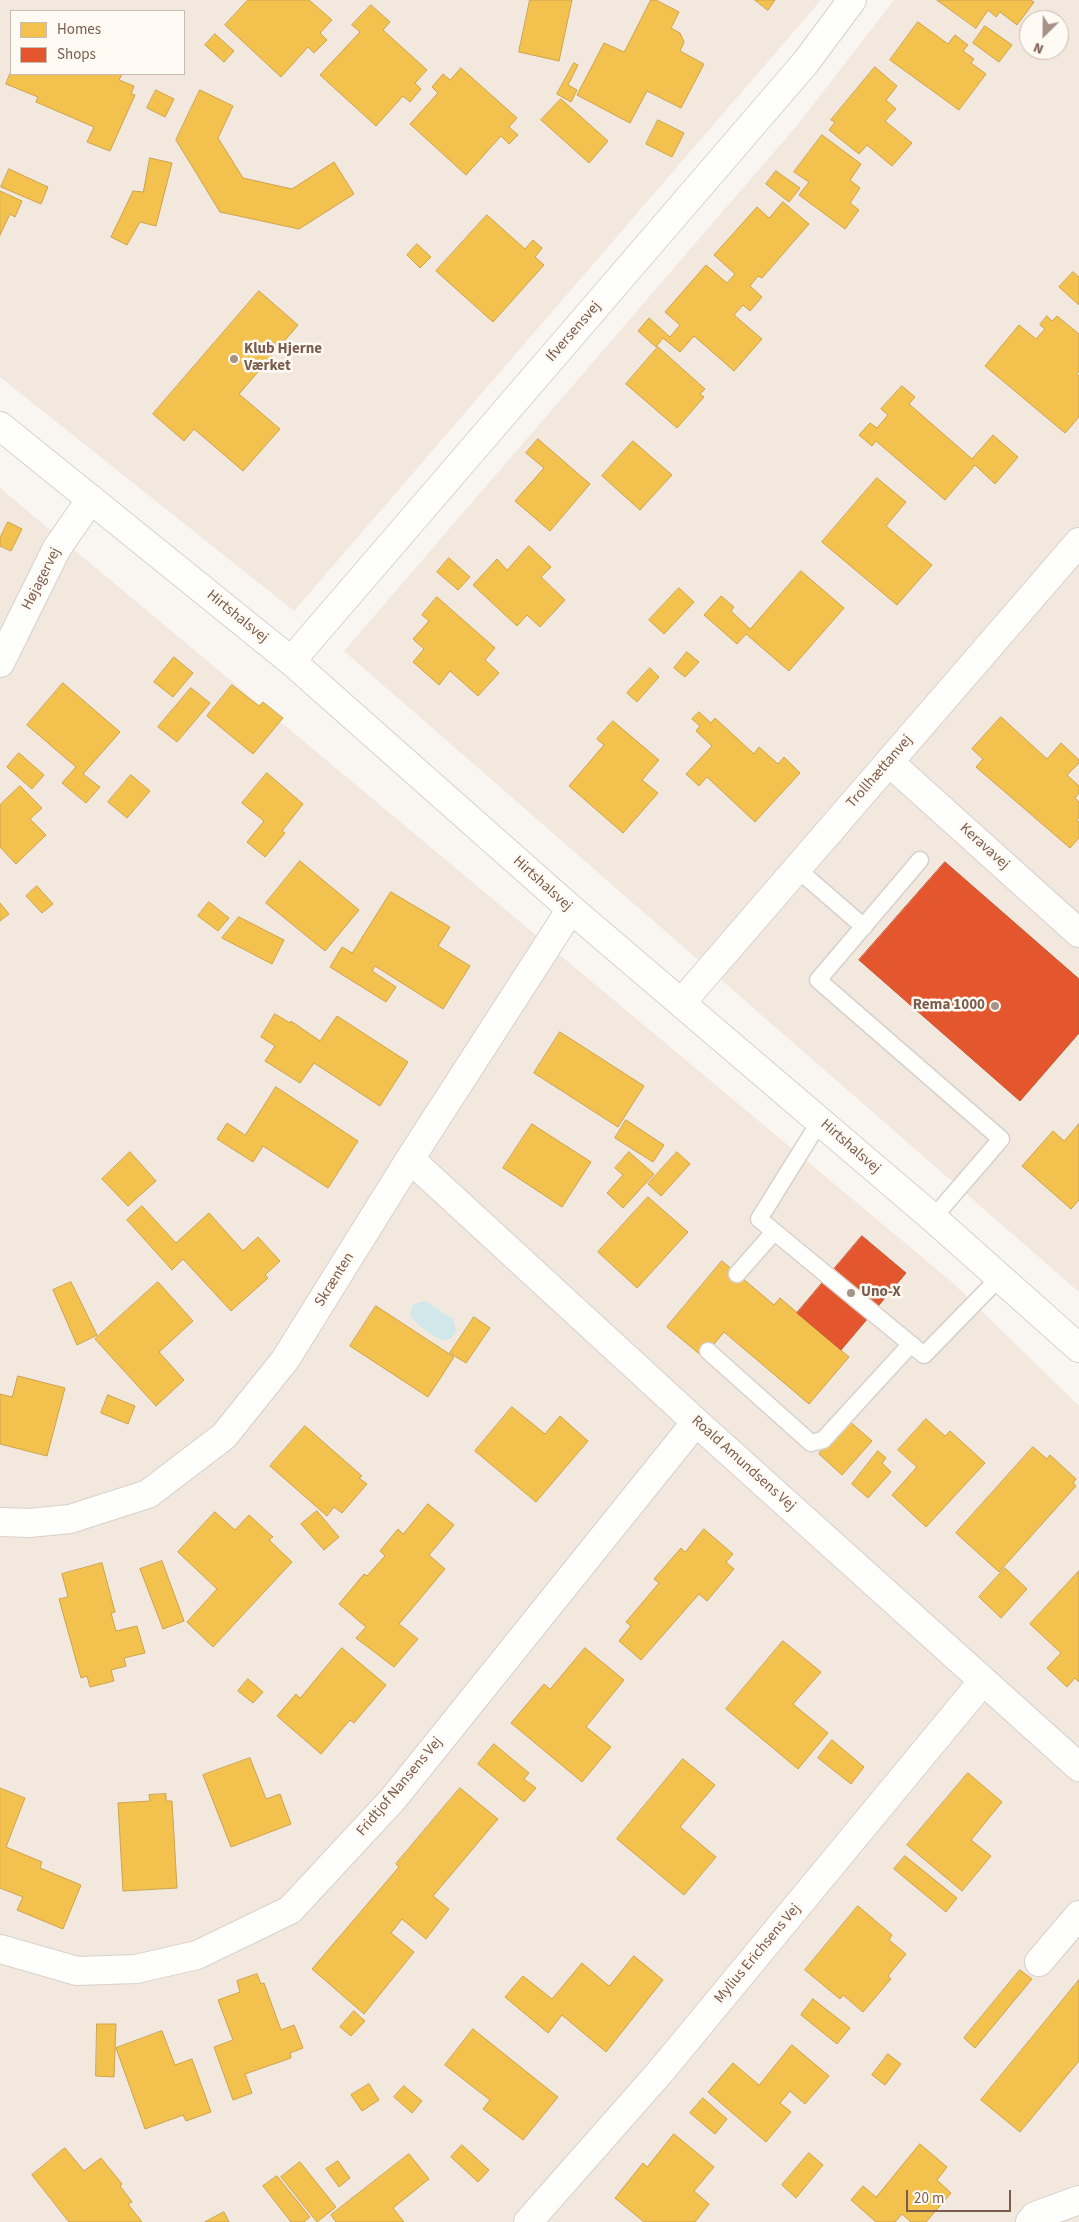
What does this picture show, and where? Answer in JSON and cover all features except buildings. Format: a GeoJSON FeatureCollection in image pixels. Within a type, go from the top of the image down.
{"type":"FeatureCollection","features":[{"type":"Feature","properties":{"kind":"street","name":"Ifversensvej"},"geometry":{"type":"LineString","coordinates":[[292,661],[794,77],[852,0]]}},
{"type":"Feature","properties":{"kind":"street","name":"Hirtshalsvej"},"geometry":{"type":"LineString","coordinates":[[0,426],[292,661],[571,909],[933,1218],[1079,1348]]}},
{"type":"Feature","properties":{"kind":"street","name":"Højagervej"},"geometry":{"type":"LineString","coordinates":[[0,663],[57,548],[91,499]]}},
{"type":"Feature","properties":{"kind":"street","name":"Trollhættanvej"},"geometry":{"type":"LineString","coordinates":[[681,1003],[1079,542]]}},
{"type":"Feature","properties":{"kind":"street","name":"Keravavej"},"geometry":{"type":"LineString","coordinates":[[889,762],[1079,933]]}},
{"type":"Feature","properties":{"kind":"street","name":"Skrænten"},"geometry":{"type":"LineString","coordinates":[[0,1522],[29,1523],[70,1519],[148,1494],[224,1436],[285,1360],[410,1159],[571,909]]}},
{"type":"Feature","properties":{"kind":"street","name":"Roald Amundsens Vej"},"geometry":{"type":"LineString","coordinates":[[410,1159],[696,1422],[1079,1767]]}},
{"type":"Feature","properties":{"kind":"street","name":"Fridtjof Nansens Vej"},"geometry":{"type":"LineString","coordinates":[[0,1949],[77,1971],[136,1969],[197,1955],[290,1910],[393,1798],[696,1422]]}},
{"type":"Feature","properties":{"kind":"street","name":"Mylius Erichsens Vej"},"geometry":{"type":"LineString","coordinates":[[528,2222],[661,2071],[983,1681]]}},
{"type":"Feature","properties":{"kind":"street"},"geometry":{"type":"LineString","coordinates":[[1039,1962],[1079,1914]]}},
{"type":"Feature","properties":{"kind":"street"},"geometry":{"type":"LineString","coordinates":[[1030,2222],[1035,2216],[1079,2200]]}},
{"type":"Feature","properties":{"kind":"lane"},"geometry":{"type":"LineString","coordinates":[[920,860],[818,980],[1001,1139],[933,1218]]}},
{"type":"Feature","properties":{"kind":"lane"},"geometry":{"type":"LineString","coordinates":[[796,868],[864,926]]}},
{"type":"Feature","properties":{"kind":"lane"},"geometry":{"type":"LineString","coordinates":[[820,1121],[759,1219],[924,1355],[1000,1277]]}},
{"type":"Feature","properties":{"kind":"lane"},"geometry":{"type":"LineString","coordinates":[[737,1274],[774,1232]]}},
{"type":"Feature","properties":{"kind":"lane"},"geometry":{"type":"LineString","coordinates":[[708,1351],[811,1444],[822,1440],[911,1344]]}},
{"type":"Feature","properties":{"kind":"shaded area"},"geometry":{"type":"Polygon","coordinates":[[[0,0],[821,0],[294,611],[0,377],[0,0]]]}},
{"type":"Feature","properties":{"kind":"shaded area"},"geometry":{"type":"Polygon","coordinates":[[[894,0],[1079,0],[1079,1292],[344,651],[799,123],[894,0]]]}},
{"type":"Feature","properties":{"kind":"shaded area"},"geometry":{"type":"Polygon","coordinates":[[[0,488],[953,1283],[1079,1406],[1079,2222],[0,2222],[0,488]]]}},
{"type":"Feature","properties":{"kind":"water"},"geometry":{"type":"Polygon","coordinates":[[[425,1301],[453,1319],[456,1331],[450,1339],[443,1340],[438,1338],[416,1322],[410,1315],[413,1304],[425,1301]]]}},
{"type":"Feature","properties":{"kind":"place","name":"Klub Hjerne Værket"},"geometry":{"type":"Point","coordinates":[234,359]}},
{"type":"Feature","properties":{"kind":"place","name":"Rema 1000"},"geometry":{"type":"Point","coordinates":[995,1006]}},
{"type":"Feature","properties":{"kind":"place","name":"Uno-X"},"geometry":{"type":"Point","coordinates":[851,1293]}}]}
